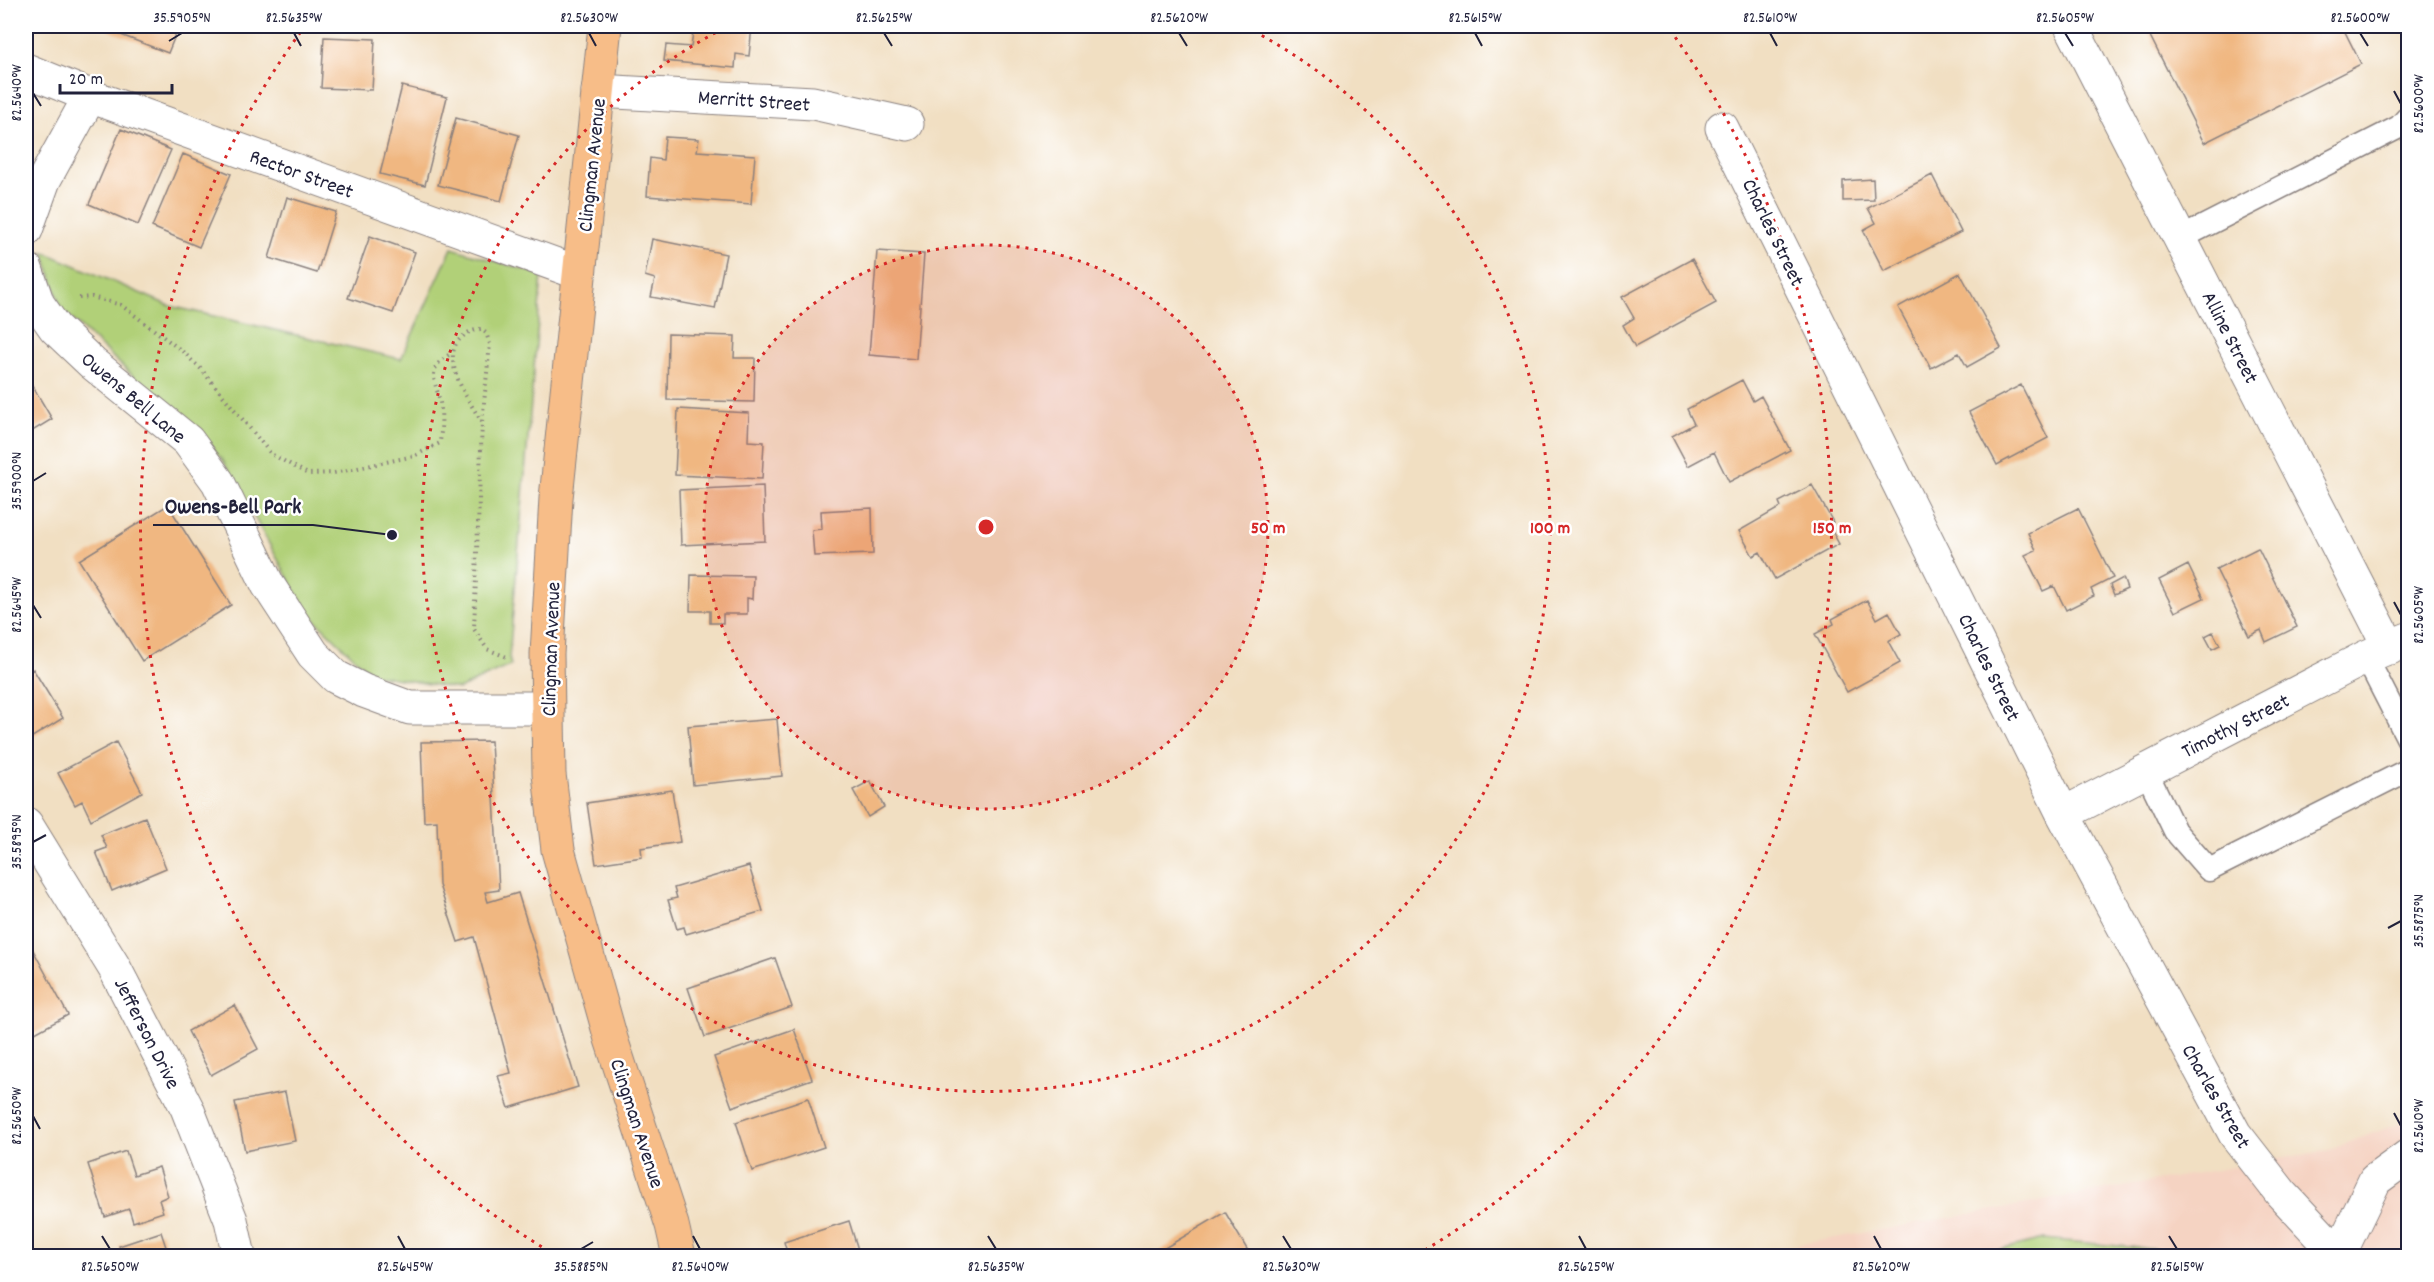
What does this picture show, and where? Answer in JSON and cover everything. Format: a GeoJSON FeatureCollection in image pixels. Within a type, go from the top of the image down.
{"type":"FeatureCollection","features":[{"type":"Feature","properties":{"kind":"main road","name":"Clingman Avenue"},"geometry":{"type":"LineString","coordinates":[[605,26],[556,498],[547,708],[549,774],[558,850],[611,1039],[672,1225],[679,1257]]}},
{"type":"Feature","properties":{"kind":"street","name":"Alline Street"},"geometry":{"type":"LineString","coordinates":[[2071,26],[2388,648]]}},
{"type":"Feature","properties":{"kind":"street","name":"Rector Street"},"geometry":{"type":"LineString","coordinates":[[26,70],[90,96],[579,273]]}},
{"type":"Feature","properties":{"kind":"street","name":"Merritt Street"},"geometry":{"type":"LineString","coordinates":[[598,92],[813,103],[907,124]]}},
{"type":"Feature","properties":{"kind":"street"},"geometry":{"type":"LineString","coordinates":[[26,230],[44,180],[90,96]]}},
{"type":"Feature","properties":{"kind":"street","name":"Charles Street"},"geometry":{"type":"LineString","coordinates":[[1722,128],[2063,814],[2235,1134],[2281,1193],[2339,1256]]}},
{"type":"Feature","properties":{"kind":"street","name":"Owens Bell Lane"},"geometry":{"type":"LineString","coordinates":[[26,269],[41,309],[55,328],[92,363],[188,441],[218,482],[268,585],[313,654],[336,677],[364,692],[410,708],[547,708]]}},
{"type":"Feature","properties":{"kind":"street","name":"Timothy Street"},"geometry":{"type":"LineString","coordinates":[[2063,814],[2388,648]]}},
{"type":"Feature","properties":{"kind":"street","name":"Jefferson Drive"},"geometry":{"type":"LineString","coordinates":[[26,824],[114,966],[187,1108],[231,1220],[239,1257]]}},
{"type":"Feature","properties":{"kind":"street"},"geometry":{"type":"LineString","coordinates":[[2339,1256],[2375,1180],[2409,1156]]}},
{"type":"Feature","properties":{"kind":"lane"},"geometry":{"type":"LineString","coordinates":[[2181,238],[2400,126],[2409,117]]}},
{"type":"Feature","properties":{"kind":"lane"},"geometry":{"type":"LineString","coordinates":[[2388,648],[2409,739]]}},
{"type":"Feature","properties":{"kind":"lane"},"geometry":{"type":"LineString","coordinates":[[2146,771],[2175,831],[2209,870],[2409,770]]}},
{"type":"Feature","properties":{"kind":"path"},"geometry":{"type":"LineString","coordinates":[[41,309],[70,298],[92,297],[122,305],[182,351],[201,369],[271,454],[308,474],[336,473],[414,456],[440,443],[441,408],[433,375],[439,361],[452,353]]}},
{"type":"Feature","properties":{"kind":"path"},"geometry":{"type":"LineString","coordinates":[[482,422],[466,398],[456,373],[452,353],[456,343],[465,334],[481,329],[486,333],[490,344],[482,422],[474,629],[488,649],[509,658]]}},
{"type":"Feature","properties":{"kind":"shaded area"},"geometry":{"type":"Polygon","coordinates":[[[2408,1120],[2408,1256],[1735,1256],[2329,1150],[2408,1120]]]}},
{"type":"Feature","properties":{"kind":"green space"},"geometry":{"type":"Polygon","coordinates":[[[452,248],[542,275],[509,658],[511,665],[459,689],[371,674],[307,612],[222,459],[61,309],[44,252],[170,306],[401,359],[452,248]]]}},
{"type":"Feature","properties":{"kind":"green space"},"geometry":{"type":"Polygon","coordinates":[[[2044,1239],[2214,1255],[2214,1256],[1975,1256],[2044,1239]]]}},
{"type":"Feature","properties":{"kind":"building"},"geometry":{"type":"Polygon","coordinates":[[[110,26],[179,26],[168,53],[108,30],[110,26]]]}},
{"type":"Feature","properties":{"kind":"building"},"geometry":{"type":"Polygon","coordinates":[[[694,26],[752,26],[749,56],[736,54],[735,68],[664,61],[666,45],[691,47],[694,26]]]}},
{"type":"Feature","properties":{"kind":"building"},"geometry":{"type":"Polygon","coordinates":[[[2145,26],[2342,26],[2361,64],[2204,143],[2145,26]]]}},
{"type":"Feature","properties":{"kind":"building"},"geometry":{"type":"Polygon","coordinates":[[[324,37],[375,39],[372,90],[321,88],[324,37]]]}},
{"type":"Feature","properties":{"kind":"building"},"geometry":{"type":"Polygon","coordinates":[[[402,86],[447,97],[425,185],[380,174],[402,86]]]}},
{"type":"Feature","properties":{"kind":"building"},"geometry":{"type":"Polygon","coordinates":[[[456,118],[519,135],[501,201],[438,185],[456,118]]]}},
{"type":"Feature","properties":{"kind":"building"},"geometry":{"type":"Polygon","coordinates":[[[121,129],[171,150],[138,225],[89,204],[121,129]]]}},
{"type":"Feature","properties":{"kind":"building"},"geometry":{"type":"Polygon","coordinates":[[[665,137],[699,139],[697,151],[755,155],[751,204],[647,196],[650,158],[663,160],[665,137]]]}},
{"type":"Feature","properties":{"kind":"building"},"geometry":{"type":"Polygon","coordinates":[[[183,154],[231,174],[199,247],[152,227],[183,154]]]}},
{"type":"Feature","properties":{"kind":"building"},"geometry":{"type":"Polygon","coordinates":[[[1932,175],[1961,232],[1884,271],[1863,230],[1876,223],[1868,208],[1932,175]]]}},
{"type":"Feature","properties":{"kind":"building"},"geometry":{"type":"Polygon","coordinates":[[[1873,179],[1874,200],[1843,201],[1843,181],[1873,179]]]}},
{"type":"Feature","properties":{"kind":"building"},"geometry":{"type":"Polygon","coordinates":[[[287,197],[336,212],[317,273],[269,258],[287,197]]]}},
{"type":"Feature","properties":{"kind":"building"},"geometry":{"type":"Polygon","coordinates":[[[370,236],[415,252],[393,313],[348,298],[370,236]]]}},
{"type":"Feature","properties":{"kind":"building"},"geometry":{"type":"Polygon","coordinates":[[[652,239],[726,254],[715,309],[651,297],[655,279],[645,276],[652,239]]]}},
{"type":"Feature","properties":{"kind":"building"},"geometry":{"type":"Polygon","coordinates":[[[877,251],[924,254],[916,359],[869,355],[877,251]]]}},
{"type":"Feature","properties":{"kind":"building"},"geometry":{"type":"Polygon","coordinates":[[[1692,259],[1716,303],[1635,347],[1623,325],[1634,318],[1622,297],[1692,259]]]}},
{"type":"Feature","properties":{"kind":"building"},"geometry":{"type":"Polygon","coordinates":[[[1960,273],[2001,348],[1967,367],[1959,353],[1931,368],[1898,307],[1960,273]]]}},
{"type":"Feature","properties":{"kind":"building"},"geometry":{"type":"Polygon","coordinates":[[[668,334],[735,336],[734,358],[755,358],[754,402],[667,400],[668,334]]]}},
{"type":"Feature","properties":{"kind":"building"},"geometry":{"type":"Polygon","coordinates":[[[26,375],[52,419],[26,435],[26,375]]]}},
{"type":"Feature","properties":{"kind":"building"},"geometry":{"type":"Polygon","coordinates":[[[1742,380],[1753,401],[1761,396],[1790,450],[1729,482],[1714,452],[1688,466],[1672,436],[1694,424],[1687,409],[1742,380]]]}},
{"type":"Feature","properties":{"kind":"building"},"geometry":{"type":"Polygon","coordinates":[[[2021,385],[2048,438],[1997,465],[1969,412],[2021,385]]]}},
{"type":"Feature","properties":{"kind":"building"},"geometry":{"type":"Polygon","coordinates":[[[678,409],[749,413],[748,441],[764,442],[762,479],[675,475],[678,409]]]}},
{"type":"Feature","properties":{"kind":"building"},"geometry":{"type":"Polygon","coordinates":[[[1812,485],[1833,522],[1828,524],[1839,544],[1775,579],[1760,552],[1753,556],[1739,531],[1781,507],[1779,502],[1812,485]]]}},
{"type":"Feature","properties":{"kind":"building"},"geometry":{"type":"Polygon","coordinates":[[[763,486],[765,541],[681,545],[679,490],[763,486]]]}},
{"type":"Feature","properties":{"kind":"building"},"geometry":{"type":"Polygon","coordinates":[[[168,505],[231,605],[142,661],[79,560],[168,505]]]}},
{"type":"Feature","properties":{"kind":"building"},"geometry":{"type":"Polygon","coordinates":[[[872,508],[873,554],[814,556],[812,530],[822,529],[821,511],[872,508]]]}},
{"type":"Feature","properties":{"kind":"building"},"geometry":{"type":"Polygon","coordinates":[[[2078,508],[2113,578],[2091,589],[2094,596],[2066,610],[2054,586],[2043,591],[2025,555],[2036,550],[2028,533],[2078,508]]]}},
{"type":"Feature","properties":{"kind":"building"},"geometry":{"type":"Polygon","coordinates":[[[2258,548],[2297,627],[2266,642],[2261,630],[2249,636],[2216,569],[2258,548]]]}},
{"type":"Feature","properties":{"kind":"building"},"geometry":{"type":"Polygon","coordinates":[[[2188,565],[2204,598],[2175,612],[2159,580],[2188,565]]]}},
{"type":"Feature","properties":{"kind":"building"},"geometry":{"type":"Polygon","coordinates":[[[691,575],[753,576],[752,599],[747,598],[747,614],[723,614],[723,623],[710,623],[710,611],[690,611],[691,575]]]}},
{"type":"Feature","properties":{"kind":"building"},"geometry":{"type":"Polygon","coordinates":[[[2123,578],[2127,589],[2114,595],[2110,585],[2123,578]]]}},
{"type":"Feature","properties":{"kind":"building"},"geometry":{"type":"Polygon","coordinates":[[[1867,600],[1877,619],[1889,612],[1901,634],[1888,641],[1900,663],[1847,692],[1815,634],[1834,624],[1832,619],[1867,600]]]}},
{"type":"Feature","properties":{"kind":"building"},"geometry":{"type":"Polygon","coordinates":[[[2213,632],[2220,645],[2212,649],[2205,636],[2213,632]]]}},
{"type":"Feature","properties":{"kind":"building"},"geometry":{"type":"Polygon","coordinates":[[[33,669],[63,718],[26,741],[26,673],[33,669]]]}},
{"type":"Feature","properties":{"kind":"building"},"geometry":{"type":"Polygon","coordinates":[[[777,719],[782,776],[693,785],[688,726],[777,719]]]}},
{"type":"Feature","properties":{"kind":"building"},"geometry":{"type":"Polygon","coordinates":[[[491,741],[499,890],[485,892],[488,902],[518,893],[578,1087],[509,1108],[498,1076],[511,1073],[474,937],[458,942],[439,885],[437,821],[424,822],[421,742],[491,741]]]}},
{"type":"Feature","properties":{"kind":"building"},"geometry":{"type":"Polygon","coordinates":[[[116,742],[142,792],[91,820],[82,801],[75,805],[58,773],[116,742]]]}},
{"type":"Feature","properties":{"kind":"building"},"geometry":{"type":"Polygon","coordinates":[[[870,781],[884,807],[868,817],[853,790],[870,781]]]}},
{"type":"Feature","properties":{"kind":"building"},"geometry":{"type":"Polygon","coordinates":[[[672,790],[680,842],[641,848],[642,857],[596,864],[587,803],[672,790]]]}},
{"type":"Feature","properties":{"kind":"building"},"geometry":{"type":"Polygon","coordinates":[[[145,817],[166,868],[112,891],[96,852],[107,848],[101,835],[145,817]]]}},
{"type":"Feature","properties":{"kind":"building"},"geometry":{"type":"Polygon","coordinates":[[[749,866],[763,911],[686,934],[684,927],[677,929],[668,900],[677,898],[674,888],[749,866]]]}},
{"type":"Feature","properties":{"kind":"building"},"geometry":{"type":"Polygon","coordinates":[[[26,937],[68,1015],[26,1038],[26,937]]]}},
{"type":"Feature","properties":{"kind":"building"},"geometry":{"type":"Polygon","coordinates":[[[775,958],[792,1007],[705,1037],[688,988],[775,958]]]}},
{"type":"Feature","properties":{"kind":"building"},"geometry":{"type":"Polygon","coordinates":[[[235,1005],[258,1049],[211,1075],[188,1031],[235,1005]]]}},
{"type":"Feature","properties":{"kind":"building"},"geometry":{"type":"Polygon","coordinates":[[[794,1029],[812,1079],[732,1107],[714,1057],[794,1029]]]}},
{"type":"Feature","properties":{"kind":"building"},"geometry":{"type":"Polygon","coordinates":[[[285,1092],[295,1141],[245,1151],[235,1102],[285,1092]]]}},
{"type":"Feature","properties":{"kind":"building"},"geometry":{"type":"Polygon","coordinates":[[[808,1098],[824,1147],[752,1171],[736,1122],[808,1098]]]}},
{"type":"Feature","properties":{"kind":"building"},"geometry":{"type":"Polygon","coordinates":[[[126,1151],[134,1175],[159,1167],[168,1196],[159,1200],[163,1212],[133,1222],[129,1209],[105,1217],[88,1164],[126,1151]]]}},
{"type":"Feature","properties":{"kind":"building"},"geometry":{"type":"Polygon","coordinates":[[[1225,1212],[1251,1256],[1161,1256],[1158,1252],[1225,1212]]]}},
{"type":"Feature","properties":{"kind":"building"},"geometry":{"type":"Polygon","coordinates":[[[849,1221],[860,1256],[788,1256],[784,1242],[849,1221]]]}},
{"type":"Feature","properties":{"kind":"building"},"geometry":{"type":"Polygon","coordinates":[[[161,1232],[169,1256],[123,1256],[119,1246],[161,1232]]]}},
{"type":"Feature","properties":{"kind":"place","name":"Owens-Bell Park"},"geometry":{"type":"Point","coordinates":[392,535]}}]}
